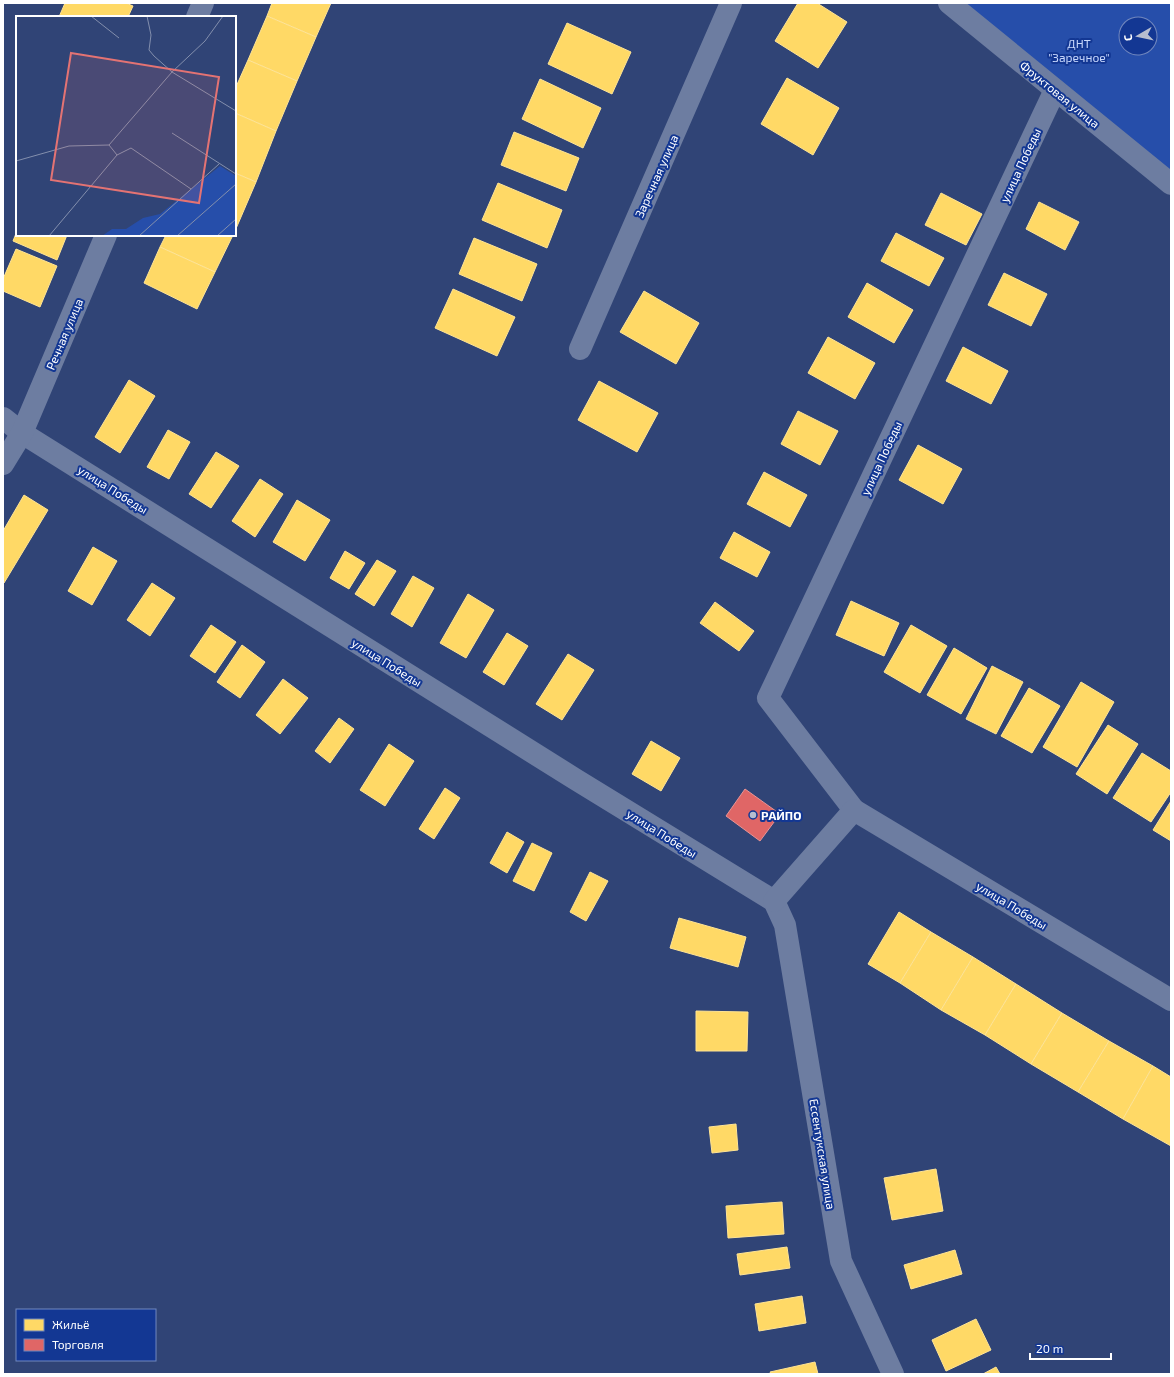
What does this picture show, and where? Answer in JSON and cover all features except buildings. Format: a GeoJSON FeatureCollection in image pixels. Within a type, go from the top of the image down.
{"type":"FeatureCollection","features":[{"type":"Feature","properties":{"kind":"street"},"geometry":{"type":"LineString","coordinates":[[198,16],[203,3]]}},
{"type":"Feature","properties":{"kind":"street","name":"Заречная улица"},"geometry":{"type":"LineString","coordinates":[[580,349],[731,3]]}},
{"type":"Feature","properties":{"kind":"street","name":"Фруктовая улица"},"geometry":{"type":"LineString","coordinates":[[948,3],[1171,184]]}},
{"type":"Feature","properties":{"kind":"street","name":"улица Победы"},"geometry":{"type":"LineString","coordinates":[[1055,90],[768,698],[854,810],[1171,1000]]}},
{"type":"Feature","properties":{"kind":"street","name":"Речная улица"},"geometry":{"type":"LineString","coordinates":[[3,464],[22,433],[106,236]]}},
{"type":"Feature","properties":{"kind":"street","name":"улица Победы"},"geometry":{"type":"LineString","coordinates":[[3,418],[22,433],[575,779],[774,901]]}},
{"type":"Feature","properties":{"kind":"street"},"geometry":{"type":"LineString","coordinates":[[774,901],[854,810]]}},
{"type":"Feature","properties":{"kind":"street","name":"Ессентукская улица"},"geometry":{"type":"LineString","coordinates":[[774,901],[785,925],[841,1260],[893,1374]]}},
{"type":"Feature","properties":{"kind":"green space","name":"ДНТ \"Заречное\""},"geometry":{"type":"Polygon","coordinates":[[[957,3],[1171,3],[1171,194],[957,3]]]}},
{"type":"Feature","properties":{"kind":"place","name":"РАЙПО"},"geometry":{"type":"Point","coordinates":[753,815]}}]}
